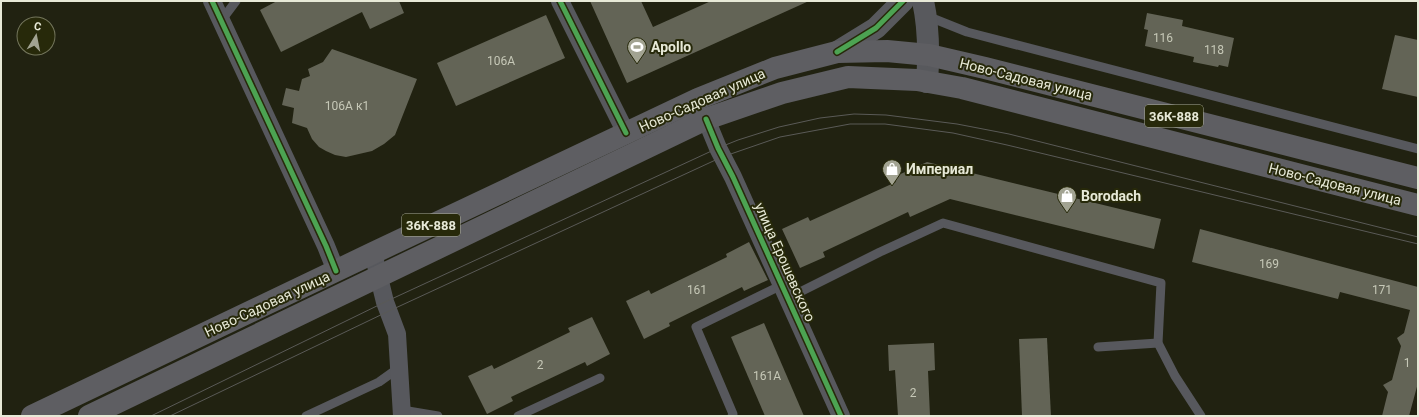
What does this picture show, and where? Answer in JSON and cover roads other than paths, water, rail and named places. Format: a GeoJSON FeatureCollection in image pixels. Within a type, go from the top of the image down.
{"type":"FeatureCollection","features":[{"type":"Feature","properties":{"kind":"main road","name":"Ново-Садовая улица"},"geometry":{"type":"LineString","coordinates":[[32,416],[698,99],[775,68],[837,52],[887,51],[929,55],[1418,178]]}},
{"type":"Feature","properties":{"kind":"main road","name":"Ново-Садовая улица"},"geometry":{"type":"LineString","coordinates":[[89,416],[706,119],[782,93],[848,77],[917,80],[962,88],[1418,205]]}},
{"type":"Feature","properties":{"kind":"street"},"geometry":{"type":"LineString","coordinates":[[212,1],[326,246],[336,271]]}},
{"type":"Feature","properties":{"kind":"street"},"geometry":{"type":"LineString","coordinates":[[560,1],[626,133]]}},
{"type":"Feature","properties":{"kind":"street"},"geometry":{"type":"LineString","coordinates":[[837,52],[876,28],[904,1]]}},
{"type":"Feature","properties":{"kind":"street"},"geometry":{"type":"LineString","coordinates":[[924,8],[929,55],[928,82]]}},
{"type":"Feature","properties":{"kind":"street","name":"улица Ерошевского"},"geometry":{"type":"LineString","coordinates":[[706,119],[841,416]]}},
{"type":"Feature","properties":{"kind":"street"},"geometry":{"type":"LineString","coordinates":[[373,253],[396,334],[400,367],[402,413]]}},
{"type":"Feature","properties":{"kind":"lane"},"geometry":{"type":"LineString","coordinates":[[221,20],[236,1]]}},
{"type":"Feature","properties":{"kind":"lane"},"geometry":{"type":"LineString","coordinates":[[924,8],[967,32],[1418,149]]}},
{"type":"Feature","properties":{"kind":"lane"},"geometry":{"type":"LineString","coordinates":[[732,416],[733,414],[696,326],[880,252],[943,223],[1161,283],[1158,343],[1174,376],[1201,416]]}},
{"type":"Feature","properties":{"kind":"lane"},"geometry":{"type":"LineString","coordinates":[[1098,347],[1158,343]]}},
{"type":"Feature","properties":{"kind":"lane"},"geometry":{"type":"LineString","coordinates":[[306,416],[379,382],[400,367]]}},
{"type":"Feature","properties":{"kind":"lane"},"geometry":{"type":"LineString","coordinates":[[518,416],[600,378]]}},
{"type":"Feature","properties":{"kind":"lane"},"geometry":{"type":"LineString","coordinates":[[402,413],[438,416]]}},
{"type":"Feature","properties":{"kind":"tram line"},"geometry":{"type":"LineString","coordinates":[[151,416],[385,302],[718,148],[779,127],[820,118],[854,114],[886,115],[957,124],[1009,134],[1418,237]]}},
{"type":"Feature","properties":{"kind":"tram line"},"geometry":{"type":"LineString","coordinates":[[170,416],[389,311],[722,157],[780,137],[850,124],[885,124],[953,133],[1418,244]]}},
{"type":"Feature","properties":{"kind":"place","name":"Apollo"},"geometry":{"type":"Point","coordinates":[637,64]}},
{"type":"Feature","properties":{"kind":"place","name":"Империал"},"geometry":{"type":"Point","coordinates":[892,186]}},
{"type":"Feature","properties":{"kind":"place","name":"Borodach"},"geometry":{"type":"Point","coordinates":[1067,213]}}]}
